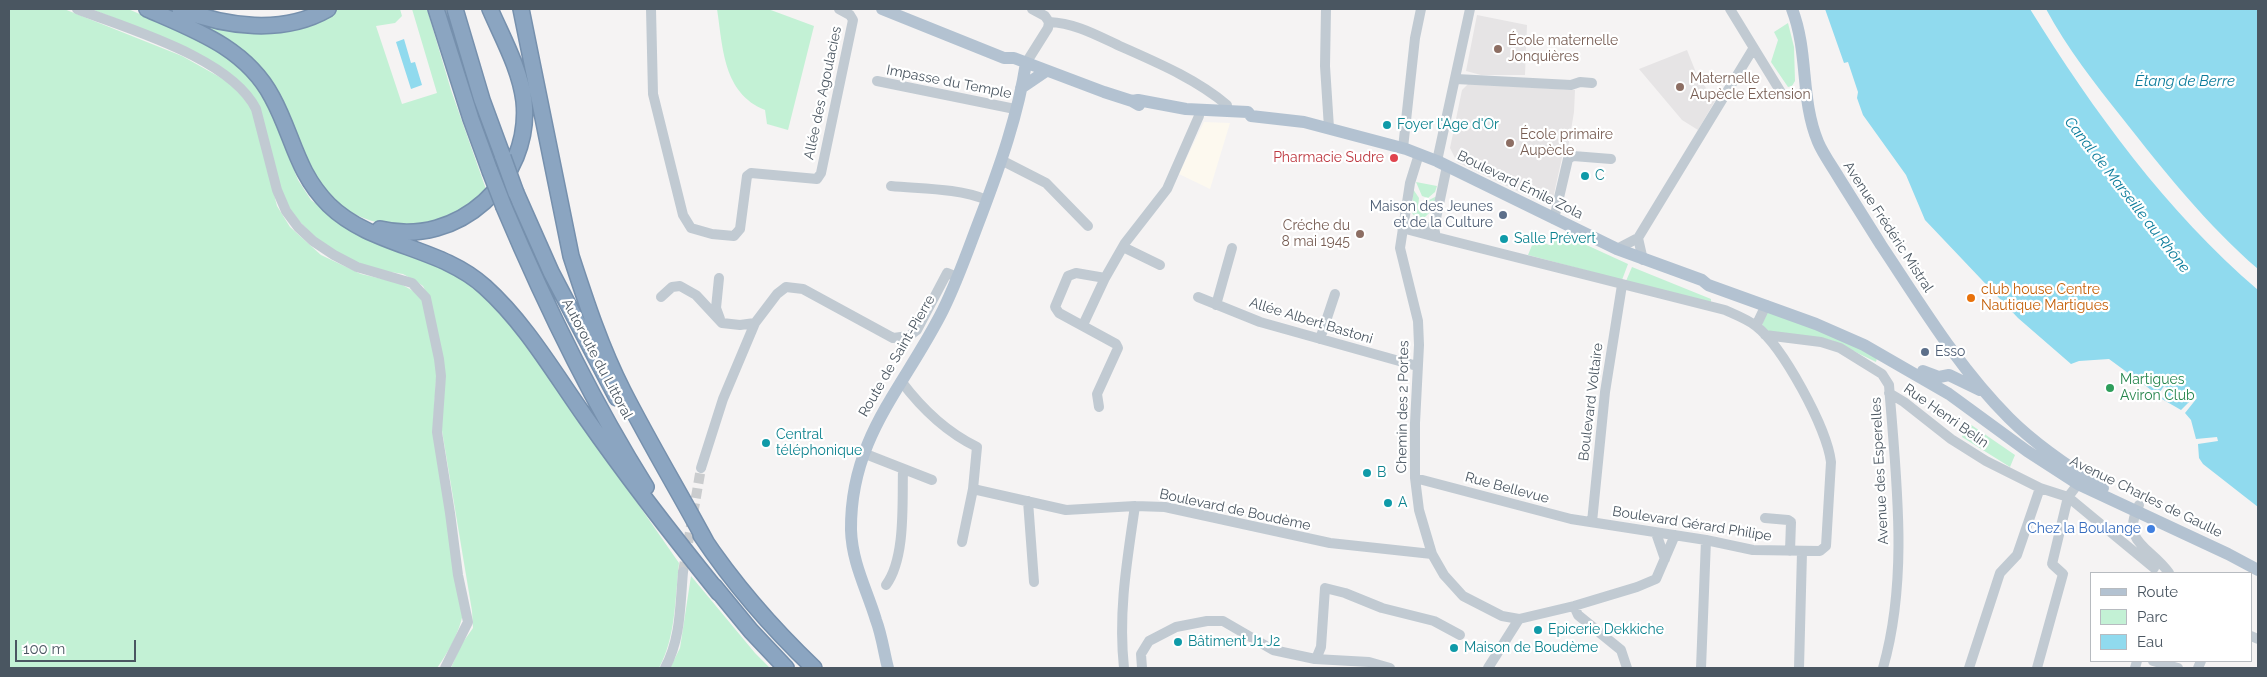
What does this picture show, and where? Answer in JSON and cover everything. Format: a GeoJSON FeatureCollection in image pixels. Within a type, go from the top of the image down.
{"type":"FeatureCollection","features":[{"type":"Feature","properties":{"kind":"highway"},"geometry":{"type":"LineString","coordinates":[[147,9],[215,40],[249,65],[273,97],[300,166],[328,204],[351,221],[463,270],[497,298],[529,336],[638,491],[720,593]]}},
{"type":"Feature","properties":{"kind":"highway"},"geometry":{"type":"LineString","coordinates":[[180,9],[224,22],[254,26],[296,22],[328,9]]}},
{"type":"Feature","properties":{"kind":"highway","name":"Autoroute du Littoral"},"geometry":{"type":"LineString","coordinates":[[436,9],[465,102],[504,207],[555,321],[613,432],[664,515],[720,593],[786,668]]}},
{"type":"Feature","properties":{"kind":"highway","name":"Autoroute du Littoral"},"geometry":{"type":"LineString","coordinates":[[455,9],[482,100],[516,193],[551,272],[601,371],[647,451],[706,542],[766,618],[814,668]]}},
{"type":"Feature","properties":{"kind":"highway"},"geometry":{"type":"LineString","coordinates":[[313,185],[333,206],[358,222],[396,231],[411,231],[443,226],[471,213],[490,197],[512,167],[523,137],[524,119],[524,102],[518,74],[490,9]]}},
{"type":"Feature","properties":{"kind":"highway"},"geometry":{"type":"LineString","coordinates":[[521,9],[571,256],[583,295],[594,326],[624,392],[706,542]]}},
{"type":"Feature","properties":{"kind":"main road"},"geometry":{"type":"LineString","coordinates":[[882,9],[1004,58],[1014,58]]}},
{"type":"Feature","properties":{"kind":"main road"},"geometry":{"type":"LineString","coordinates":[[895,9],[1006,51],[1014,58]]}},
{"type":"Feature","properties":{"kind":"main road","name":"Avenue Frédéric Mistral"},"geometry":{"type":"LineString","coordinates":[[1792,9],[1800,31],[1804,53],[1808,112],[1818,143],[1868,225],[1934,326],[1952,349]]}},
{"type":"Feature","properties":{"kind":"main road","name":"Boulevard Émile Zola"},"geometry":{"type":"LineString","coordinates":[[1014,58],[1042,70],[1132,101],[1137,105],[1166,112],[1226,114],[1248,112],[1251,116],[1284,119],[1329,128],[1403,148],[1442,164],[1643,260],[1702,280],[1710,279],[1814,317],[1854,334],[1931,375],[1939,377],[1949,375]]}},
{"type":"Feature","properties":{"kind":"main road","name":"Route de Saint-Pierre"},"geometry":{"type":"LineString","coordinates":[[888,668],[877,621],[855,559],[851,532],[853,493],[863,453],[883,410],[932,330],[957,277],[1001,160],[1022,88],[1026,63]]}},
{"type":"Feature","properties":{"kind":"main road"},"geometry":{"type":"LineString","coordinates":[[1022,88],[1042,70]]}},
{"type":"Feature","properties":{"kind":"main road","name":"Boulevard Émile Zola"},"geometry":{"type":"LineString","coordinates":[[1702,280],[1708,286],[1766,305],[1864,345],[1925,380]]}},
{"type":"Feature","properties":{"kind":"main road","name":"Avenue Frédéric Mistral"},"geometry":{"type":"LineString","coordinates":[[1934,326],[1951,360],[1952,368],[1949,375]]}},
{"type":"Feature","properties":{"kind":"main road"},"geometry":{"type":"LineString","coordinates":[[1864,345],[1934,380],[1943,380],[1949,375],[1986,394]]}},
{"type":"Feature","properties":{"kind":"main road","name":"Avenue Charles de Gaulle"},"geometry":{"type":"LineString","coordinates":[[1952,349],[1986,394],[2036,442],[2075,471],[2138,508],[2258,570]]}},
{"type":"Feature","properties":{"kind":"main road","name":"Avenue Charles de Gaulle"},"geometry":{"type":"LineString","coordinates":[[1925,380],[1972,409],[2027,451],[2078,484],[2138,508],[2258,563]]}},
{"type":"Feature","properties":{"kind":"street"},"geometry":{"type":"LineString","coordinates":[[77,9],[165,43],[202,62],[241,87],[256,109],[277,190],[286,211],[298,227],[313,241],[357,267],[412,282],[426,298],[441,376],[437,432],[458,575],[468,622],[445,668]]}},
{"type":"Feature","properties":{"kind":"street","name":"Allée des Agoulacies"},"geometry":{"type":"LineString","coordinates":[[652,9],[653,94],[683,215],[691,228],[712,234],[734,236],[740,229],[747,176],[751,173],[817,179],[821,173],[853,20],[839,9]]}},
{"type":"Feature","properties":{"kind":"street"},"geometry":{"type":"LineString","coordinates":[[1026,63],[1048,28],[1049,22],[1045,16],[1032,9]]}},
{"type":"Feature","properties":{"kind":"street"},"geometry":{"type":"LineString","coordinates":[[1326,9],[1325,66],[1329,128]]}},
{"type":"Feature","properties":{"kind":"street"},"geometry":{"type":"LineString","coordinates":[[1403,148],[1416,30],[1421,9]]}},
{"type":"Feature","properties":{"kind":"street"},"geometry":{"type":"LineString","coordinates":[[1435,232],[1442,164],[1470,9]]}},
{"type":"Feature","properties":{"kind":"street"},"geometry":{"type":"LineString","coordinates":[[1730,9],[1782,94],[1790,96],[1806,92]]}},
{"type":"Feature","properties":{"kind":"street"},"geometry":{"type":"LineString","coordinates":[[1049,22],[1076,26],[1157,63],[1216,96],[1227,105],[1226,114]]}},
{"type":"Feature","properties":{"kind":"street"},"geometry":{"type":"LineString","coordinates":[[1014,58],[1037,44]]}},
{"type":"Feature","properties":{"kind":"street"},"geometry":{"type":"LineString","coordinates":[[1037,44],[1042,70]]}},
{"type":"Feature","properties":{"kind":"street"},"geometry":{"type":"LineString","coordinates":[[1617,249],[1638,238],[1754,49]]}},
{"type":"Feature","properties":{"kind":"street"},"geometry":{"type":"LineString","coordinates":[[1456,79],[1571,86],[1580,82],[1592,83]]}},
{"type":"Feature","properties":{"kind":"street","name":"Impasse du Temple"},"geometry":{"type":"LineString","coordinates":[[877,81],[1016,109]]}},
{"type":"Feature","properties":{"kind":"street"},"geometry":{"type":"LineString","coordinates":[[1083,325],[1105,278],[1123,247],[1167,189],[1199,113]]}},
{"type":"Feature","properties":{"kind":"street","name":"Chemin des 2 Portes"},"geometry":{"type":"LineString","coordinates":[[1419,154],[1410,182],[1400,254],[1418,321],[1415,478],[1419,510],[1432,554],[1444,575],[1463,596],[1502,616],[1519,619],[1574,606],[1637,587],[1656,579],[1675,535]]}},
{"type":"Feature","properties":{"kind":"street"},"geometry":{"type":"LineString","coordinates":[[1554,219],[1568,159],[1573,156],[1611,159]]}},
{"type":"Feature","properties":{"kind":"street"},"geometry":{"type":"LineString","coordinates":[[1001,160],[1046,183],[1088,226]]}},
{"type":"Feature","properties":{"kind":"street"},"geometry":{"type":"LineString","coordinates":[[891,186],[939,191],[980,197],[987,200]]}},
{"type":"Feature","properties":{"kind":"street"},"geometry":{"type":"LineString","coordinates":[[1403,226],[1435,232],[1622,285],[1725,310],[1756,326],[1765,335]]}},
{"type":"Feature","properties":{"kind":"street"},"geometry":{"type":"LineString","coordinates":[[1638,238],[1643,260]]}},
{"type":"Feature","properties":{"kind":"street"},"geometry":{"type":"LineString","coordinates":[[1123,247],[1160,265]]}},
{"type":"Feature","properties":{"kind":"street"},"geometry":{"type":"LineString","coordinates":[[1216,304],[1232,248]]}},
{"type":"Feature","properties":{"kind":"street"},"geometry":{"type":"LineString","coordinates":[[701,468],[723,399],[755,323],[786,287],[804,289],[893,338],[909,336],[917,330],[947,274],[957,277]]}},
{"type":"Feature","properties":{"kind":"street"},"geometry":{"type":"LineString","coordinates":[[1099,407],[1098,394],[1118,348],[1116,344],[1059,313],[1055,306],[1068,276],[1072,274],[1105,278]]}},
{"type":"Feature","properties":{"kind":"street"},"geometry":{"type":"LineString","coordinates":[[719,278],[716,308],[720,320]]}},
{"type":"Feature","properties":{"kind":"street","name":"Boulevard Voltaire"},"geometry":{"type":"LineString","coordinates":[[1592,522],[1604,392],[1622,285]]}},
{"type":"Feature","properties":{"kind":"street"},"geometry":{"type":"LineString","coordinates":[[661,297],[672,287],[680,286],[696,294],[715,318],[722,323],[740,325],[755,323]]}},
{"type":"Feature","properties":{"kind":"street"},"geometry":{"type":"LineString","coordinates":[[1725,310],[1730,293]]}},
{"type":"Feature","properties":{"kind":"street"},"geometry":{"type":"LineString","coordinates":[[1320,339],[1335,294]]}},
{"type":"Feature","properties":{"kind":"street","name":"Allée Albert Bastoni"},"geometry":{"type":"LineString","coordinates":[[1198,297],[1260,322],[1417,366]]}},
{"type":"Feature","properties":{"kind":"street"},"geometry":{"type":"LineString","coordinates":[[1756,326],[1766,305]]}},
{"type":"Feature","properties":{"kind":"street","name":"Boulevard Gérard Philipe"},"geometry":{"type":"LineString","coordinates":[[1592,522],[1706,540],[1752,550],[1802,552],[1820,551],[1826,546],[1831,462],[1829,449],[1812,408],[1787,365],[1765,335]]}},
{"type":"Feature","properties":{"kind":"street","name":"Avenue des Esperelles"},"geometry":{"type":"LineString","coordinates":[[1765,335],[1821,342],[1840,348],[1886,378],[1890,393],[1899,562],[1892,637],[1884,668]]}},
{"type":"Feature","properties":{"kind":"street"},"geometry":{"type":"LineString","coordinates":[[901,381],[919,405],[929,414],[951,429],[957,437],[977,447],[973,489],[962,542]]}},
{"type":"Feature","properties":{"kind":"street","name":"Rue Henri Belin"},"geometry":{"type":"LineString","coordinates":[[1890,393],[1951,439],[1986,461],[2040,488],[2068,497]]}},
{"type":"Feature","properties":{"kind":"street"},"geometry":{"type":"LineString","coordinates":[[863,453],[932,480]]}},
{"type":"Feature","properties":{"kind":"street"},"geometry":{"type":"LineString","coordinates":[[886,585],[892,578],[898,556],[903,469]]}},
{"type":"Feature","properties":{"kind":"street","name":"Rue Bellevue"},"geometry":{"type":"LineString","coordinates":[[1415,478],[1571,519],[1592,522]]}},
{"type":"Feature","properties":{"kind":"street"},"geometry":{"type":"LineString","coordinates":[[2037,668],[2063,574],[2052,564],[2068,497],[2078,484]]}},
{"type":"Feature","properties":{"kind":"street"},"geometry":{"type":"LineString","coordinates":[[1969,668],[2000,573],[2017,555],[2040,488]]}},
{"type":"Feature","properties":{"kind":"street","name":"Boulevard de Boudème"},"geometry":{"type":"LineString","coordinates":[[973,489],[1066,510],[1135,506],[1165,507],[1330,543],[1432,554]]}},
{"type":"Feature","properties":{"kind":"street"},"geometry":{"type":"LineString","coordinates":[[2068,497],[2154,568]]}},
{"type":"Feature","properties":{"kind":"street"},"geometry":{"type":"LineString","coordinates":[[1028,501],[1034,582]]}},
{"type":"Feature","properties":{"kind":"street"},"geometry":{"type":"LineString","coordinates":[[1124,668],[1121,644],[1122,596],[1135,506]]}},
{"type":"Feature","properties":{"kind":"street"},"geometry":{"type":"LineString","coordinates":[[2138,508],[2131,526],[2135,538],[2168,572]]}},
{"type":"Feature","properties":{"kind":"street"},"geometry":{"type":"LineString","coordinates":[[1765,518],[1788,520],[1791,522],[1790,551]]}},
{"type":"Feature","properties":{"kind":"street"},"geometry":{"type":"LineString","coordinates":[[1656,532],[1665,559]]}},
{"type":"Feature","properties":{"kind":"street"},"geometry":{"type":"LineString","coordinates":[[1701,668],[1706,540]]}},
{"type":"Feature","properties":{"kind":"street"},"geometry":{"type":"LineString","coordinates":[[1800,668],[1802,552]]}},
{"type":"Feature","properties":{"kind":"street"},"geometry":{"type":"LineString","coordinates":[[666,668],[678,634],[683,572]]}},
{"type":"Feature","properties":{"kind":"street"},"geometry":{"type":"LineString","coordinates":[[1316,659],[1321,647],[1325,588],[1345,593],[1382,608],[1434,621],[1460,635]]}},
{"type":"Feature","properties":{"kind":"street"},"geometry":{"type":"LineString","coordinates":[[1574,606],[1578,614],[1621,650],[1627,668]]}},
{"type":"Feature","properties":{"kind":"street"},"geometry":{"type":"LineString","coordinates":[[1488,668],[1519,619]]}},
{"type":"Feature","properties":{"kind":"street"},"geometry":{"type":"LineString","coordinates":[[1142,668],[1141,654],[1149,641],[1176,627],[1207,621],[1223,621],[1273,650],[1316,659],[1369,662],[1390,668]]}},
{"type":"Feature","properties":{"kind":"street"},"geometry":{"type":"LineString","coordinates":[[2157,662],[2178,668]]}},
{"type":"Feature","properties":{"kind":"shaded area","name":"École maternelle Jonquières"},"geometry":{"type":"Polygon","coordinates":[[[1477,15],[1527,25],[1525,75],[1481,75],[1466,71],[1477,15]]]}},
{"type":"Feature","properties":{"kind":"shaded area","name":"Maternelle Aupècle Extension"},"geometry":{"type":"Polygon","coordinates":[[[1687,50],[1697,75],[1715,101],[1698,130],[1682,120],[1639,69],[1687,50]]]}},
{"type":"Feature","properties":{"kind":"shaded area","name":"École primaire Aupècle"},"geometry":{"type":"Polygon","coordinates":[[[1468,84],[1575,90],[1574,112],[1568,148],[1563,153],[1552,203],[1536,200],[1457,162],[1450,148],[1462,90],[1468,84]]]}},
{"type":"Feature","properties":{"kind":"shaded area"},"geometry":{"type":"Polygon","coordinates":[[[1204,122],[1230,123],[1210,189],[1179,174],[1204,122]]]}},
{"type":"Feature","properties":{"kind":"green space"},"geometry":{"type":"Polygon","coordinates":[[[9,9],[64,9],[182,56],[232,84],[246,98],[254,115],[277,206],[290,227],[321,255],[361,274],[399,283],[422,296],[437,363],[433,429],[463,614],[453,642],[437,668],[9,668],[9,9]]]}},
{"type":"Feature","properties":{"kind":"green space"},"geometry":{"type":"Polygon","coordinates":[[[91,9],[128,9],[201,40],[233,59],[254,81],[270,109],[298,180],[311,200],[360,234],[429,258],[486,294],[524,340],[679,563],[672,630],[665,656],[659,668],[451,668],[461,645],[473,628],[472,611],[441,425],[431,302],[423,286],[403,274],[372,269],[343,257],[314,237],[291,212],[281,191],[251,94],[151,32],[91,9]]]}},
{"type":"Feature","properties":{"kind":"green space"},"geometry":{"type":"Polygon","coordinates":[[[165,9],[193,19],[322,19],[338,9],[400,9],[402,16],[395,23],[376,26],[402,104],[437,93],[412,9],[427,9],[451,90],[487,192],[459,213],[437,222],[414,226],[376,222],[355,214],[338,203],[324,189],[312,172],[266,76],[165,9]]]}},
{"type":"Feature","properties":{"kind":"green space"},"geometry":{"type":"Polygon","coordinates":[[[717,9],[768,9],[814,26],[788,130],[767,124],[765,110],[751,102],[741,93],[733,81],[724,54],[717,9]]]}},
{"type":"Feature","properties":{"kind":"green space"},"geometry":{"type":"Polygon","coordinates":[[[1788,23],[1794,47],[1795,81],[1792,86],[1788,87],[1771,62],[1778,40],[1774,32],[1788,23]]]}},
{"type":"Feature","properties":{"kind":"green space"},"geometry":{"type":"Polygon","coordinates":[[[1416,182],[1437,186],[1435,192],[1428,198],[1422,196],[1416,182]]]}},
{"type":"Feature","properties":{"kind":"green space"},"geometry":{"type":"Polygon","coordinates":[[[1413,189],[1419,198],[1418,208],[1427,209],[1429,200],[1437,196],[1430,212],[1423,219],[1416,218],[1412,213],[1413,189]]]}},
{"type":"Feature","properties":{"kind":"green space"},"geometry":{"type":"Polygon","coordinates":[[[1556,231],[1628,264],[1622,280],[1528,255],[1535,238],[1549,245],[1556,231]]]}},
{"type":"Feature","properties":{"kind":"green space"},"geometry":{"type":"Polygon","coordinates":[[[1632,267],[1711,299],[1711,302],[1626,281],[1632,267]]]}},
{"type":"Feature","properties":{"kind":"green space"},"geometry":{"type":"Polygon","coordinates":[[[1768,311],[1833,335],[1877,358],[1876,362],[1831,340],[1771,332],[1764,329],[1762,324],[1768,311]]]}},
{"type":"Feature","properties":{"kind":"green space"},"geometry":{"type":"Polygon","coordinates":[[[1967,422],[2015,455],[2010,467],[1962,437],[1967,422]]]}},
{"type":"Feature","properties":{"kind":"green space"},"geometry":{"type":"Polygon","coordinates":[[[691,576],[755,653],[770,668],[670,668],[680,648],[691,576]]]}},
{"type":"Feature","properties":{"kind":"water","name":"Canal de Marseille au Rhône"},"geometry":{"type":"Polygon","coordinates":[[[1825,9],[2030,9],[2106,122],[2162,194],[2224,259],[2258,290],[2258,507],[2203,464],[2199,458],[2198,444],[2218,441],[2217,437],[2196,439],[2191,420],[2185,413],[2197,398],[2195,396],[2181,410],[2162,399],[2167,388],[2164,386],[2158,395],[2109,359],[2079,361],[2071,364],[2018,318],[1925,220],[1906,175],[1863,115],[1848,62],[1844,63],[1825,9]]]}},
{"type":"Feature","properties":{"kind":"water","name":"Étang de Berre"},"geometry":{"type":"Polygon","coordinates":[[[2046,9],[2258,9],[2258,269],[2204,216],[2154,158],[2082,66],[2046,9]]]}},
{"type":"Feature","properties":{"kind":"water"},"geometry":{"type":"Polygon","coordinates":[[[404,39],[411,63],[415,62],[422,85],[411,89],[396,42],[404,39]]]}},
{"type":"Feature","properties":{"kind":"tunnel"},"geometry":{"type":"LineString","coordinates":[[683,572],[701,468]]}},
{"type":"Feature","properties":{"kind":"place","name":"École maternelle Jonquières"},"geometry":{"type":"Point","coordinates":[1498,49]}},
{"type":"Feature","properties":{"kind":"place","name":"Maternelle Aupècle Extension"},"geometry":{"type":"Point","coordinates":[1680,87]}},
{"type":"Feature","properties":{"kind":"place","name":"Foyer l'Age d'Or"},"geometry":{"type":"Point","coordinates":[1387,125]}},
{"type":"Feature","properties":{"kind":"place","name":"École primaire Aupècle"},"geometry":{"type":"Point","coordinates":[1510,143]}},
{"type":"Feature","properties":{"kind":"place","name":"Pharmacie Sudre"},"geometry":{"type":"Point","coordinates":[1394,158]}},
{"type":"Feature","properties":{"kind":"place","name":"C"},"geometry":{"type":"Point","coordinates":[1585,176]}},
{"type":"Feature","properties":{"kind":"place","name":"Maison des Jeunes et de la Culture"},"geometry":{"type":"Point","coordinates":[1503,215]}},
{"type":"Feature","properties":{"kind":"place","name":"Créche du 8 mai 1945"},"geometry":{"type":"Point","coordinates":[1360,234]}},
{"type":"Feature","properties":{"kind":"place","name":"Salle Prévert"},"geometry":{"type":"Point","coordinates":[1504,239]}},
{"type":"Feature","properties":{"kind":"place","name":"club house Centre Nautique Martigues"},"geometry":{"type":"Point","coordinates":[1971,298]}},
{"type":"Feature","properties":{"kind":"place","name":"Esso"},"geometry":{"type":"Point","coordinates":[1925,352]}},
{"type":"Feature","properties":{"kind":"place","name":"Martigues Aviron Club"},"geometry":{"type":"Point","coordinates":[2110,388]}},
{"type":"Feature","properties":{"kind":"place","name":"Central téléphonique"},"geometry":{"type":"Point","coordinates":[766,443]}},
{"type":"Feature","properties":{"kind":"place","name":"B"},"geometry":{"type":"Point","coordinates":[1367,473]}},
{"type":"Feature","properties":{"kind":"place","name":"A"},"geometry":{"type":"Point","coordinates":[1388,503]}},
{"type":"Feature","properties":{"kind":"place","name":"Chez la Boulange"},"geometry":{"type":"Point","coordinates":[2151,529]}},
{"type":"Feature","properties":{"kind":"place","name":"Epicerie Dekkiche"},"geometry":{"type":"Point","coordinates":[1538,630]}},
{"type":"Feature","properties":{"kind":"place","name":"Bâtiment J1 J2"},"geometry":{"type":"Point","coordinates":[1178,642]}},
{"type":"Feature","properties":{"kind":"place","name":"Maison de Boudème"},"geometry":{"type":"Point","coordinates":[1454,648]}}]}
